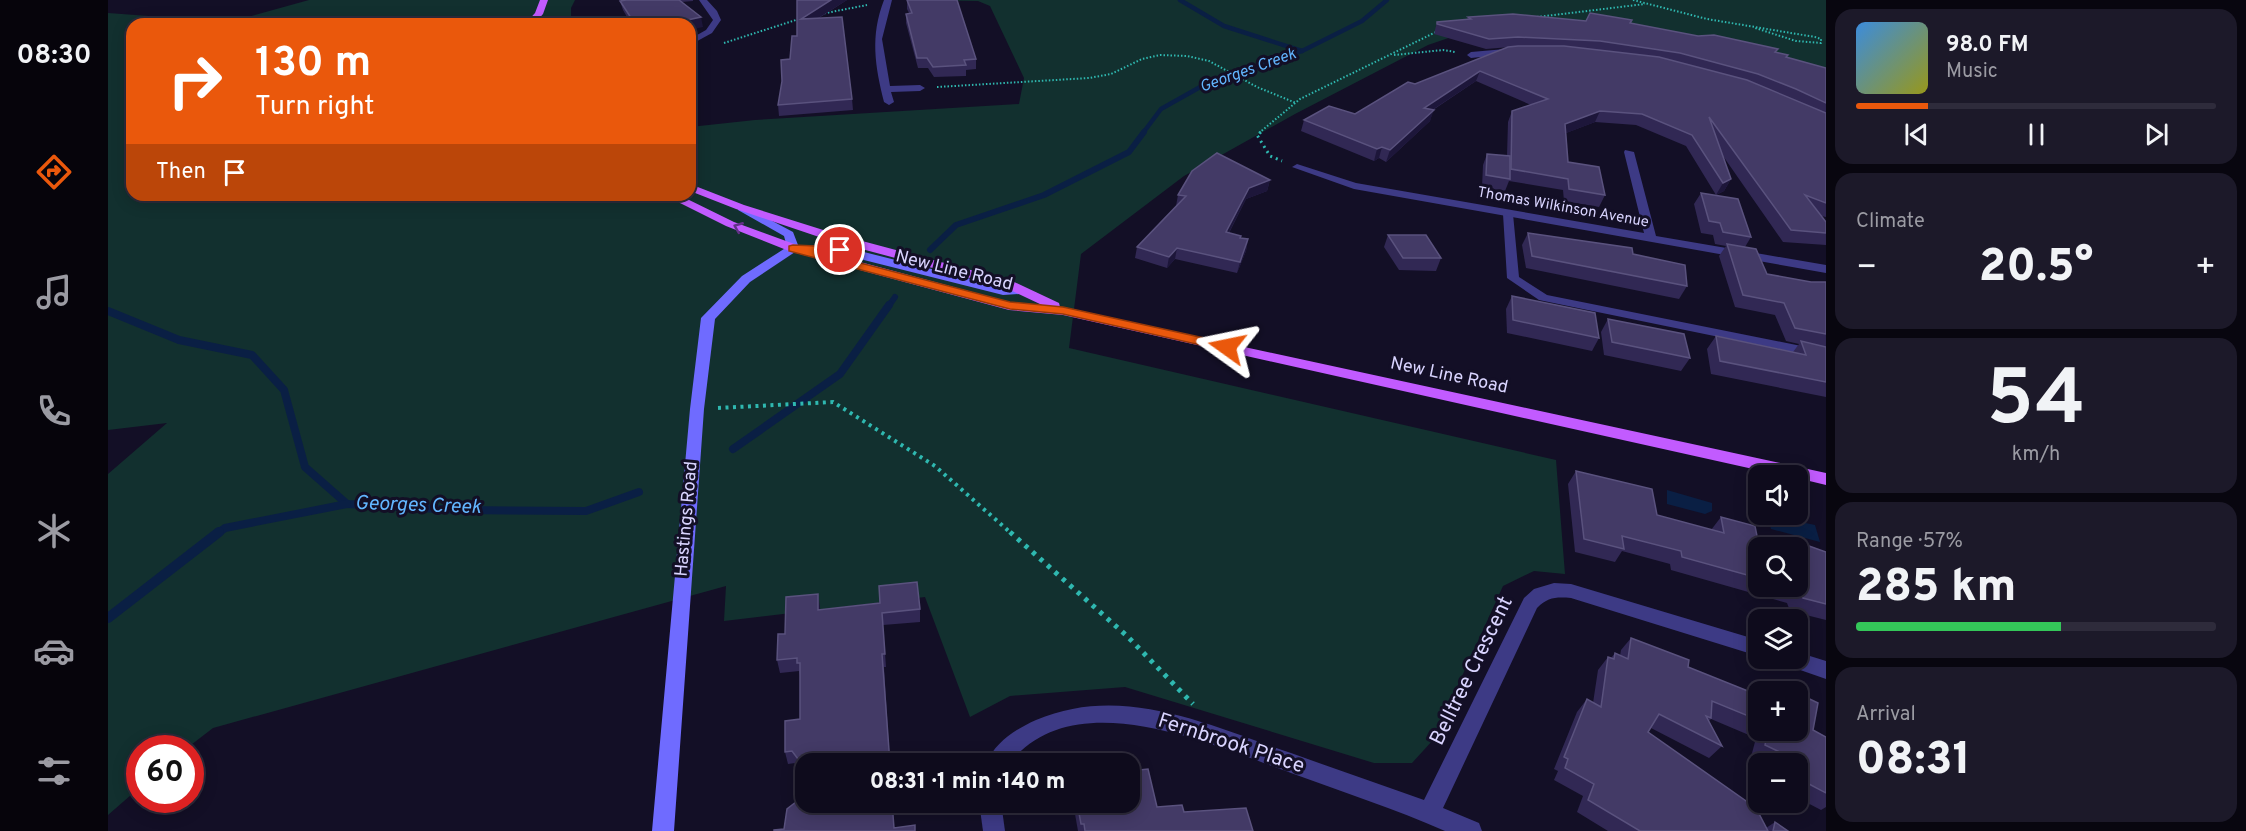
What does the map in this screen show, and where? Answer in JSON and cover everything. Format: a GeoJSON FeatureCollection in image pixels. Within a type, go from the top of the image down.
{"type":"FeatureCollection","features":[{"type":"Feature","properties":{"kind":"main road"},"geometry":{"type":"LineString","coordinates":[[535,18],[544,0]]}},
{"type":"Feature","properties":{"kind":"main road"},"geometry":{"type":"LineString","coordinates":[[539,14],[541,18]]}},
{"type":"Feature","properties":{"kind":"main road","name":"New Line Road"},"geometry":{"type":"LineString","coordinates":[[696,189],[740,207],[875,249],[1008,284],[1063,311]]}},
{"type":"Feature","properties":{"kind":"main road","name":"New Line Road"},"geometry":{"type":"LineString","coordinates":[[682,201],[730,224],[793,248],[1010,306],[1063,311],[1826,479]]}},
{"type":"Feature","properties":{"kind":"main road"},"geometry":{"type":"LineString","coordinates":[[740,207],[789,234],[793,248],[840,250],[1003,291],[1020,290]]}},
{"type":"Feature","properties":{"kind":"main road","name":"Hastings Road"},"geometry":{"type":"LineString","coordinates":[[663,831],[697,409],[708,318],[746,279],[793,248]]}},
{"type":"Feature","properties":{"kind":"street"},"geometry":{"type":"LineString","coordinates":[[696,38],[713,28],[717,22],[717,17],[703,0]]}},
{"type":"Feature","properties":{"kind":"street"},"geometry":{"type":"LineString","coordinates":[[888,0],[879,21],[876,49],[888,102]]}},
{"type":"Feature","properties":{"kind":"street"},"geometry":{"type":"LineString","coordinates":[[1471,55],[1527,51]]}},
{"type":"Feature","properties":{"kind":"street"},"geometry":{"type":"LineString","coordinates":[[886,89],[920,88]]}},
{"type":"Feature","properties":{"kind":"street"},"geometry":{"type":"LineString","coordinates":[[1629,152],[1651,238]]}},
{"type":"Feature","properties":{"kind":"street","name":"Thomas Wilkinson Avenue"},"geometry":{"type":"LineString","coordinates":[[1297,167],[1354,186],[1826,269]]}},
{"type":"Feature","properties":{"kind":"street","name":"Belltree Crescent"},"geometry":{"type":"LineString","coordinates":[[1430,812],[1530,603],[1540,594],[1554,590],[1592,595],[1748,645]]}},
{"type":"Feature","properties":{"kind":"street"},"geometry":{"type":"LineString","coordinates":[[1808,664],[1826,670]]}},
{"type":"Feature","properties":{"kind":"street","name":"Fernbrook Place"},"geometry":{"type":"LineString","coordinates":[[1004,753],[1010,744],[1038,728],[1074,718],[1119,713],[1164,720],[1430,812],[1471,831]]}},
{"type":"Feature","properties":{"kind":"street"},"geometry":{"type":"LineString","coordinates":[[992,813],[994,831]]}},
{"type":"Feature","properties":{"kind":"lane"},"geometry":{"type":"LineString","coordinates":[[1508,214],[1513,278],[1544,298],[1826,355]]}},
{"type":"Feature","properties":{"kind":"path"},"geometry":{"type":"LineString","coordinates":[[811,16],[888,0]]}},
{"type":"Feature","properties":{"kind":"path"},"geometry":{"type":"LineString","coordinates":[[1633,0],[1755,28],[1815,36],[1821,39],[1821,43],[1796,41],[1755,28]]}},
{"type":"Feature","properties":{"kind":"path"},"geometry":{"type":"LineString","coordinates":[[1536,17],[1645,4]]}},
{"type":"Feature","properties":{"kind":"path"},"geometry":{"type":"LineString","coordinates":[[719,46],[746,34],[800,18]]}},
{"type":"Feature","properties":{"kind":"path"},"geometry":{"type":"LineString","coordinates":[[1297,167],[1270,156],[1257,135],[1296,103],[1446,29]]}},
{"type":"Feature","properties":{"kind":"path"},"geometry":{"type":"LineString","coordinates":[[1391,55],[1443,50],[1471,55]]}},
{"type":"Feature","properties":{"kind":"path"},"geometry":{"type":"LineString","coordinates":[[920,88],[1089,78],[1111,74],[1142,59],[1160,55],[1187,56],[1209,61],[1257,87],[1296,103]]}},
{"type":"Feature","properties":{"kind":"path"},"geometry":{"type":"LineString","coordinates":[[697,409],[832,402],[935,466],[1127,636],[1199,710]]}},
{"type":"Feature","properties":{"kind":"green space"},"geometry":{"type":"Polygon","coordinates":[[[309,0],[575,0],[571,8],[571,18],[244,18],[309,0]]]}},
{"type":"Feature","properties":{"kind":"green space"},"geometry":{"type":"Polygon","coordinates":[[[910,0],[1826,0],[1826,73],[1507,18],[1428,45],[1295,114],[1184,176],[1081,254],[1069,348],[1556,460],[1565,574],[1534,571],[1503,586],[1433,740],[1412,763],[1374,763],[1125,687],[1010,696],[970,717],[925,597],[724,621],[726,586],[213,728],[204,735],[126,735],[126,799],[108,815],[108,474],[167,423],[108,430],[108,13],[176,18],[126,18],[126,201],[696,201],[696,126],[755,120],[1019,104],[1024,78],[990,6],[978,1],[910,0]]]}},
{"type":"Feature","properties":{"kind":"water"},"geometry":{"type":"Polygon","coordinates":[[[1667,490],[1712,503],[1712,511],[1705,514],[1667,504],[1667,490]]]}},
{"type":"Feature","properties":{"kind":"water"},"geometry":{"type":"Polygon","coordinates":[[[1770,525],[1815,525],[1820,542],[1808,537],[1771,529],[1770,525]]]}},
{"type":"Feature","properties":{"kind":"building"},"geometry":{"type":"Polygon","coordinates":[[[679,0],[701,17],[631,18],[620,1],[679,0]]]}},
{"type":"Feature","properties":{"kind":"building"},"geometry":{"type":"Polygon","coordinates":[[[797,0],[831,0],[801,19],[842,17],[852,99],[778,105],[782,81],[781,60],[790,59],[792,36],[797,36],[797,0]]]}},
{"type":"Feature","properties":{"kind":"building"},"geometry":{"type":"Polygon","coordinates":[[[907,0],[957,0],[976,59],[964,60],[966,65],[933,67],[927,58],[917,58],[906,14],[912,13],[907,0]]]}},
{"type":"Feature","properties":{"kind":"building"},"geometry":{"type":"Polygon","coordinates":[[[1590,13],[1632,20],[1630,23],[1698,36],[1714,35],[1778,49],[1775,52],[1788,55],[1786,57],[1826,68],[1826,103],[1758,74],[1680,53],[1600,41],[1518,37],[1489,39],[1437,24],[1437,22],[1471,19],[1468,17],[1513,14],[1586,21],[1590,13]]]}},
{"type":"Feature","properties":{"kind":"building"},"geometry":{"type":"Polygon","coordinates":[[[1564,46],[1659,57],[1747,80],[1826,113],[1826,203],[1805,195],[1826,222],[1826,233],[1791,230],[1709,117],[1731,179],[1723,183],[1692,135],[1642,114],[1600,111],[1565,124],[1568,162],[1599,167],[1605,195],[1569,189],[1568,179],[1511,169],[1512,111],[1548,99],[1480,71],[1424,108],[1434,110],[1390,150],[1382,147],[1377,149],[1304,120],[1329,106],[1355,114],[1408,82],[1415,84],[1508,47],[1564,46]]]}},
{"type":"Feature","properties":{"kind":"building"},"geometry":{"type":"Polygon","coordinates":[[[1217,153],[1270,180],[1249,188],[1226,232],[1248,239],[1240,262],[1177,248],[1169,257],[1137,247],[1186,196],[1178,195],[1192,171],[1217,153]]]}},
{"type":"Feature","properties":{"kind":"building"},"geometry":{"type":"Polygon","coordinates":[[[1487,154],[1510,156],[1510,179],[1486,175],[1487,154]]]}},
{"type":"Feature","properties":{"kind":"building"},"geometry":{"type":"Polygon","coordinates":[[[1701,193],[1738,199],[1751,237],[1723,232],[1720,223],[1709,221],[1701,193]]]}},
{"type":"Feature","properties":{"kind":"building"},"geometry":{"type":"Polygon","coordinates":[[[1528,233],[1632,248],[1633,254],[1685,265],[1687,286],[1532,256],[1528,233]]]}},
{"type":"Feature","properties":{"kind":"building"},"geometry":{"type":"Polygon","coordinates":[[[1388,235],[1426,235],[1441,258],[1403,258],[1388,235]]]}},
{"type":"Feature","properties":{"kind":"building"},"geometry":{"type":"Polygon","coordinates":[[[1727,244],[1756,249],[1767,274],[1811,282],[1826,282],[1826,334],[1795,328],[1784,303],[1743,295],[1727,244]]]}},
{"type":"Feature","properties":{"kind":"building"},"geometry":{"type":"Polygon","coordinates":[[[1512,296],[1595,313],[1599,338],[1513,320],[1512,296]]]}},
{"type":"Feature","properties":{"kind":"building"},"geometry":{"type":"Polygon","coordinates":[[[1608,319],[1684,334],[1690,358],[1612,342],[1608,319]]]}},
{"type":"Feature","properties":{"kind":"building"},"geometry":{"type":"Polygon","coordinates":[[[1716,336],[1806,355],[1801,341],[1826,347],[1826,382],[1720,361],[1716,336]]]}},
{"type":"Feature","properties":{"kind":"building"},"geometry":{"type":"Polygon","coordinates":[[[1576,471],[1652,489],[1657,515],[1724,533],[1721,517],[1755,526],[1757,537],[1748,537],[1748,575],[1682,557],[1681,551],[1622,536],[1624,549],[1584,539],[1576,471]]]}},
{"type":"Feature","properties":{"kind":"building"},"geometry":{"type":"Polygon","coordinates":[[[1809,546],[1826,552],[1826,604],[1803,597],[1808,597],[1809,546]]]}},
{"type":"Feature","properties":{"kind":"building"},"geometry":{"type":"Polygon","coordinates":[[[917,582],[920,609],[882,613],[885,654],[882,654],[889,753],[795,753],[795,755],[792,751],[785,752],[785,721],[800,719],[800,663],[797,663],[797,658],[777,660],[778,634],[785,634],[786,597],[818,594],[818,610],[880,603],[879,586],[917,582]]]}},
{"type":"Feature","properties":{"kind":"building"},"geometry":{"type":"Polygon","coordinates":[[[1631,638],[1689,660],[1688,667],[1748,691],[1748,716],[1712,701],[1711,718],[1706,716],[1722,746],[1659,714],[1648,732],[1748,802],[1748,813],[1759,813],[1768,831],[1640,831],[1588,800],[1594,784],[1565,768],[1568,759],[1564,757],[1587,699],[1601,707],[1608,657],[1614,659],[1615,653],[1628,659],[1631,638]]]}},
{"type":"Feature","properties":{"kind":"building"},"geometry":{"type":"Polygon","coordinates":[[[1808,698],[1818,703],[1813,730],[1826,737],[1826,793],[1809,784],[1808,790],[1808,753],[1782,753],[1765,745],[1766,741],[1808,741],[1808,698]]]}},
{"type":"Feature","properties":{"kind":"building"},"geometry":{"type":"Polygon","coordinates":[[[1148,769],[1157,807],[1182,805],[1184,812],[1246,808],[1253,831],[1085,831],[1079,813],[1140,813],[1140,770],[1148,769]]]}},
{"type":"Feature","properties":{"kind":"building"},"geometry":{"type":"Polygon","coordinates":[[[795,803],[795,813],[893,813],[894,828],[915,825],[915,831],[774,831],[784,829],[787,809],[795,803]]]}},
{"type":"Feature","properties":{"kind":"building"},"geometry":{"type":"Polygon","coordinates":[[[1775,822],[1788,831],[1773,831],[1775,822]]]}},
{"type":"Feature","properties":{"kind":"waterway"},"geometry":{"type":"LineString","coordinates":[[1180,0],[1224,26],[1302,51]]}},
{"type":"Feature","properties":{"kind":"waterway","name":"Georges Creek"},"geometry":{"type":"LineString","coordinates":[[1302,51],[1362,21],[1387,0]]}},
{"type":"Feature","properties":{"kind":"waterway","name":"Georges Creek"},"geometry":{"type":"LineString","coordinates":[[1143,133],[1161,109],[1202,86],[1302,51]]}},
{"type":"Feature","properties":{"kind":"waterway","name":"Georges Creek"},"geometry":{"type":"LineString","coordinates":[[930,250],[956,225],[1044,195],[1129,152],[1144,132]]}},
{"type":"Feature","properties":{"kind":"waterway","name":"Georges Creek"},"geometry":{"type":"LineString","coordinates":[[888,307],[895,297]]}},
{"type":"Feature","properties":{"kind":"waterway","name":"Georges Creek"},"geometry":{"type":"LineString","coordinates":[[733,449],[840,374],[889,305]]}},
{"type":"Feature","properties":{"kind":"waterway","name":"Georges Creek"},"geometry":{"type":"LineString","coordinates":[[108,311],[179,340],[252,355],[284,390],[305,467],[347,504]]}},
{"type":"Feature","properties":{"kind":"waterway","name":"Georges Creek"},"geometry":{"type":"LineString","coordinates":[[347,504],[457,510],[586,511],[639,492]]}},
{"type":"Feature","properties":{"kind":"waterway"},"geometry":{"type":"LineString","coordinates":[[217,534],[225,528],[347,504]]}},
{"type":"Feature","properties":{"kind":"waterway"},"geometry":{"type":"LineString","coordinates":[[108,618],[219,532]]}},
{"type":"Feature","properties":{"kind":"route"},"geometry":{"type":"LineString","coordinates":[[840,250],[793,248],[864,269],[1010,306],[1063,311],[1227,347]]}}]}
